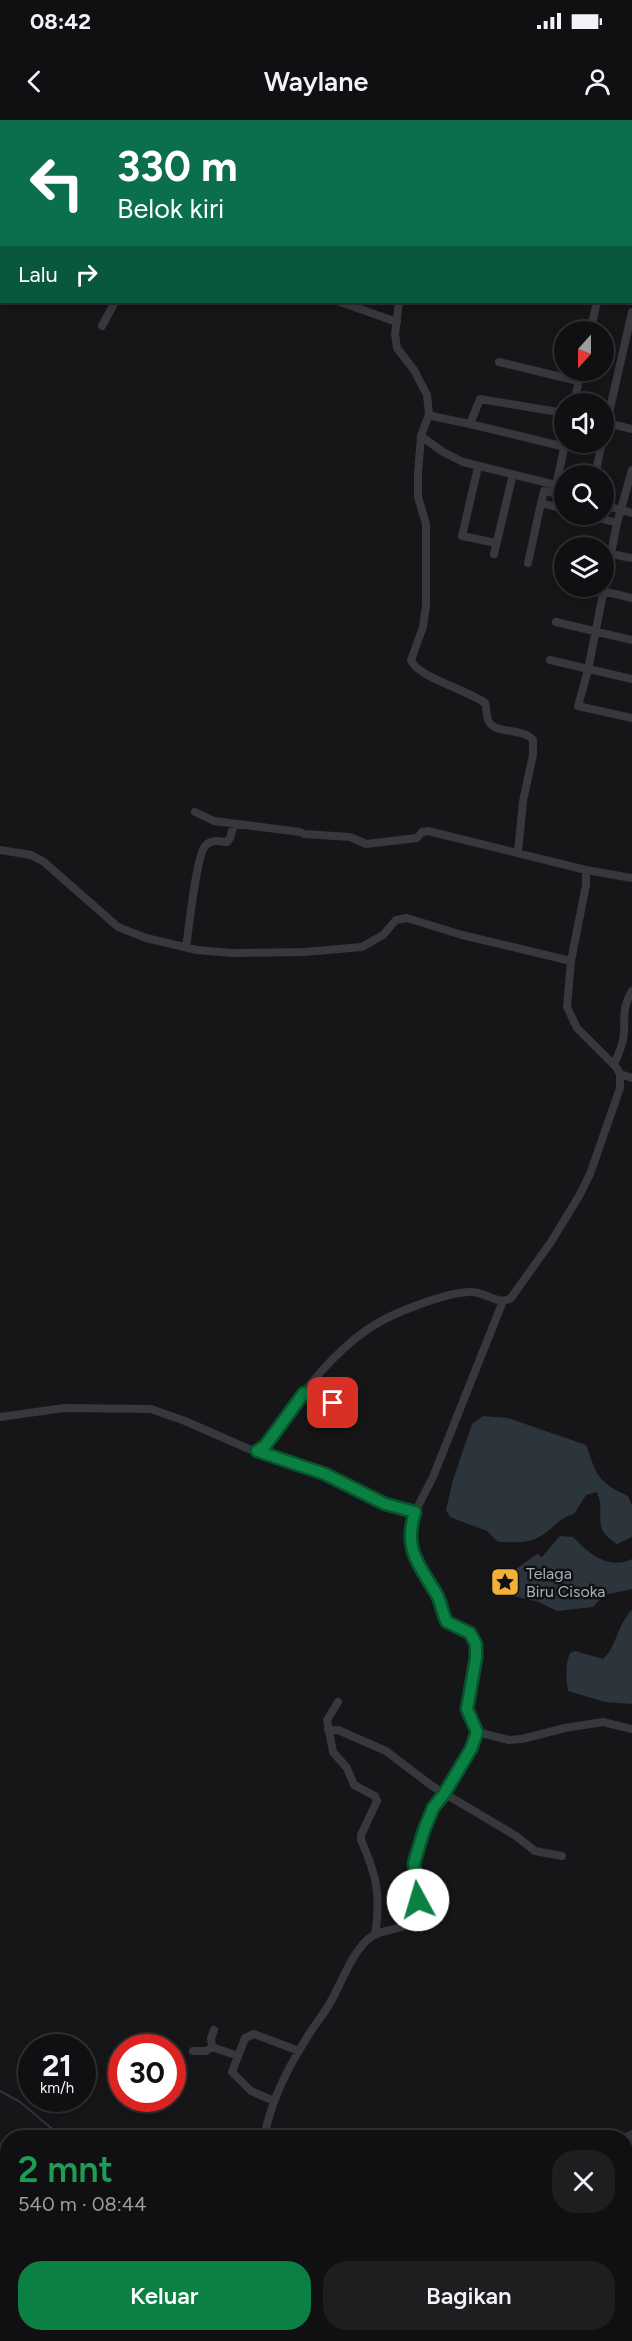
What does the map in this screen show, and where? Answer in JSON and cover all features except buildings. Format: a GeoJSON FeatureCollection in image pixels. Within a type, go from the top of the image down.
{"type":"FeatureCollection","features":[{"type":"Feature","properties":{"kind":"street"},"geometry":{"type":"LineString","coordinates":[[102,326],[114,303]]}},
{"type":"Feature","properties":{"kind":"street"},"geometry":{"type":"LineString","coordinates":[[343,303],[397,321]]}},
{"type":"Feature","properties":{"kind":"street"},"geometry":{"type":"LineString","coordinates":[[399,303],[396,348],[414,370],[427,395],[429,414],[421,436],[418,496],[426,524],[426,606],[423,627],[411,660],[416,670],[476,696],[485,704],[488,721],[492,726],[525,734],[533,740],[533,755],[523,801],[518,852]]}},
{"type":"Feature","properties":{"kind":"street"},"geometry":{"type":"LineString","coordinates":[[593,321],[597,303]]}},
{"type":"Feature","properties":{"kind":"street"},"geometry":{"type":"LineString","coordinates":[[612,393],[632,312]]}},
{"type":"Feature","properties":{"kind":"street"},"geometry":{"type":"LineString","coordinates":[[499,362],[554,375]]}},
{"type":"Feature","properties":{"kind":"street"},"geometry":{"type":"LineString","coordinates":[[576,393],[578,381]]}},
{"type":"Feature","properties":{"kind":"street"},"geometry":{"type":"LineString","coordinates":[[470,424],[480,399],[554,411]]}},
{"type":"Feature","properties":{"kind":"street"},"geometry":{"type":"LineString","coordinates":[[429,414],[554,443]]}},
{"type":"Feature","properties":{"kind":"street"},"geometry":{"type":"LineString","coordinates":[[614,424],[632,429]]}},
{"type":"Feature","properties":{"kind":"street"},"geometry":{"type":"LineString","coordinates":[[421,436],[462,462],[513,474],[554,489]]}},
{"type":"Feature","properties":{"kind":"street"},"geometry":{"type":"LineString","coordinates":[[478,466],[462,536],[496,543]]}},
{"type":"Feature","properties":{"kind":"street"},"geometry":{"type":"LineString","coordinates":[[614,538],[632,470]]}},
{"type":"Feature","properties":{"kind":"street"},"geometry":{"type":"LineString","coordinates":[[494,554],[513,474]]}},
{"type":"Feature","properties":{"kind":"street"},"geometry":{"type":"LineString","coordinates":[[528,563],[544,491],[554,491]]}},
{"type":"Feature","properties":{"kind":"street"},"geometry":{"type":"LineString","coordinates":[[542,503],[554,506]]}},
{"type":"Feature","properties":{"kind":"street"},"geometry":{"type":"LineString","coordinates":[[614,508],[632,513]]}},
{"type":"Feature","properties":{"kind":"street"},"geometry":{"type":"LineString","coordinates":[[614,555],[632,558]]}},
{"type":"Feature","properties":{"kind":"street"},"geometry":{"type":"LineString","coordinates":[[614,594],[632,598]]}},
{"type":"Feature","properties":{"kind":"street"},"geometry":{"type":"LineString","coordinates":[[602,597],[588,670],[578,706],[632,718]]}},
{"type":"Feature","properties":{"kind":"street"},"geometry":{"type":"LineString","coordinates":[[556,622],[632,640]]}},
{"type":"Feature","properties":{"kind":"street"},"geometry":{"type":"LineString","coordinates":[[550,660],[632,679]]}},
{"type":"Feature","properties":{"kind":"street"},"geometry":{"type":"LineString","coordinates":[[195,812],[214,821],[304,834],[350,837],[366,844],[417,837],[422,832],[428,831],[586,870],[632,878]]}},
{"type":"Feature","properties":{"kind":"street"},"geometry":{"type":"LineString","coordinates":[[186,947],[197,870],[204,847],[213,841],[227,842],[234,824]]}},
{"type":"Feature","properties":{"kind":"street"},"geometry":{"type":"LineString","coordinates":[[0,850],[31,855],[44,861],[118,927],[146,938],[186,947],[233,953],[304,952],[362,947],[384,935],[396,920],[407,918],[462,935],[571,961]]}},
{"type":"Feature","properties":{"kind":"street"},"geometry":{"type":"LineString","coordinates":[[257,1451],[265,1446],[304,1393],[354,1340],[379,1322],[416,1306],[471,1292],[503,1301],[511,1298],[579,1196],[590,1174],[620,1088],[620,1074],[614,1065],[578,1028],[568,1011],[567,996],[571,961],[586,885],[586,870]]}},
{"type":"Feature","properties":{"kind":"street"},"geometry":{"type":"LineString","coordinates":[[614,1065],[623,1040],[626,1003],[632,991]]}},
{"type":"Feature","properties":{"kind":"street"},"geometry":{"type":"LineString","coordinates":[[620,1074],[632,1078]]}},
{"type":"Feature","properties":{"kind":"street"},"geometry":{"type":"LineString","coordinates":[[265,2130],[268,2115],[299,2051],[330,2003],[358,1950],[375,1935],[404,1928],[418,1915],[414,1863],[433,1808],[471,1749],[477,1732],[467,1709],[476,1658],[476,1644],[470,1633],[447,1622],[439,1598],[413,1555],[410,1539],[415,1512],[434,1478],[503,1301]]}},
{"type":"Feature","properties":{"kind":"street"},"geometry":{"type":"LineString","coordinates":[[304,1393],[341,1405]]}},
{"type":"Feature","properties":{"kind":"street"},"geometry":{"type":"LineString","coordinates":[[0,1417],[64,1408],[151,1409],[257,1451],[325,1474],[385,1504],[415,1512]]}},
{"type":"Feature","properties":{"kind":"street"},"geometry":{"type":"LineString","coordinates":[[338,1702],[327,1720],[333,1752],[347,1768],[351,1781],[376,1799],[361,1840],[378,1883],[378,1918],[375,1935]]}},
{"type":"Feature","properties":{"kind":"street"},"geometry":{"type":"LineString","coordinates":[[477,1732],[509,1740],[603,1722],[632,1729]]}},
{"type":"Feature","properties":{"kind":"street"},"geometry":{"type":"LineString","coordinates":[[328,1730],[338,1730],[386,1751],[444,1794],[516,1836],[535,1851],[562,1856]]}},
{"type":"Feature","properties":{"kind":"street"},"geometry":{"type":"LineString","coordinates":[[213,2047],[214,2030]]}},
{"type":"Feature","properties":{"kind":"street"},"geometry":{"type":"LineString","coordinates":[[274,2101],[260,2096],[232,2072],[244,2038],[254,2034],[299,2051]]}},
{"type":"Feature","properties":{"kind":"street"},"geometry":{"type":"LineString","coordinates":[[193,2051],[206,2051],[213,2047],[238,2056]]}},
{"type":"Feature","properties":{"kind":"shaded area","name":"Telaga Biru Cisoka"},"geometry":{"type":"Polygon","coordinates":[[[483,1416],[508,1418],[586,1445],[596,1471],[604,1482],[628,1496],[632,1506],[632,1537],[617,1544],[603,1532],[597,1492],[586,1495],[574,1514],[564,1518],[542,1535],[528,1541],[498,1542],[487,1531],[450,1517],[446,1510],[453,1480],[472,1424],[483,1416]]]}},
{"type":"Feature","properties":{"kind":"shaded area","name":"Telaga Biru Cisoka"},"geometry":{"type":"Polygon","coordinates":[[[560,1536],[573,1537],[592,1554],[607,1561],[615,1563],[632,1559],[632,1589],[604,1595],[593,1607],[557,1611],[539,1602],[505,1594],[498,1576],[512,1572],[537,1554],[542,1557],[560,1536]]]}},
{"type":"Feature","properties":{"kind":"shaded area"},"geometry":{"type":"Polygon","coordinates":[[[632,1610],[632,1704],[605,1702],[568,1691],[566,1672],[570,1653],[575,1651],[603,1659],[632,1610]]]}},
{"type":"Feature","properties":{"kind":"waterway"},"geometry":{"type":"LineString","coordinates":[[0,2091],[20,2102],[53,2130]]}},
{"type":"Feature","properties":{"kind":"place","name":"Telaga Biru Cisoka"},"geometry":{"type":"Point","coordinates":[505,1582]}},
{"type":"Feature","properties":{"kind":"route"},"geometry":{"type":"LineString","coordinates":[[333,1403],[304,1393],[265,1446],[257,1451],[325,1474],[385,1504],[415,1512],[410,1539],[413,1555],[439,1598],[447,1622],[470,1633],[476,1644],[476,1658],[467,1709],[477,1732],[471,1749],[433,1808],[424,1830],[414,1863],[418,1900]]}}]}
